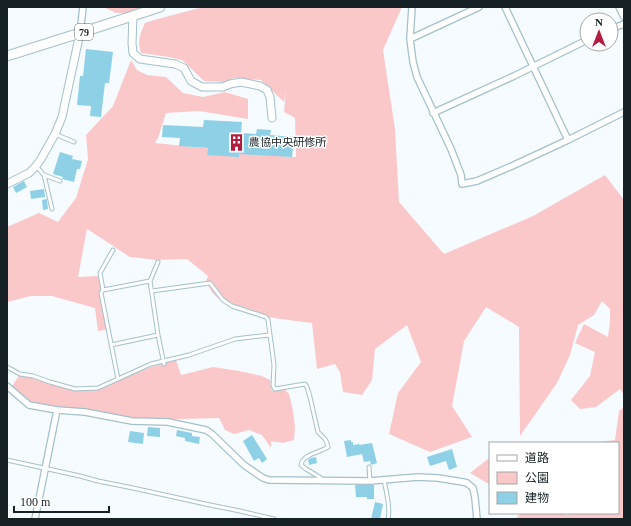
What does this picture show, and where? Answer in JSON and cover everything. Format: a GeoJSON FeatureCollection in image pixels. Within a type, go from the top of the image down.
{"type":"FeatureCollection","features":[{"type":"Feature","properties":{"kind":"main road","name":"79"},"geometry":{"type":"LineString","coordinates":[[7,56],[160,7]]}},
{"type":"Feature","properties":{"kind":"street"},"geometry":{"type":"LineString","coordinates":[[7,184],[28,173],[36,166],[50,145],[55,134],[62,117],[80,33],[83,7]]}},
{"type":"Feature","properties":{"kind":"street"},"geometry":{"type":"LineString","coordinates":[[412,7],[410,39],[413,62],[417,77],[451,149],[461,175],[462,184],[477,181],[568,140],[624,112]]}},
{"type":"Feature","properties":{"kind":"street"},"geometry":{"type":"LineString","coordinates":[[410,39],[479,7]]}},
{"type":"Feature","properties":{"kind":"street"},"geometry":{"type":"LineString","coordinates":[[505,7],[568,140]]}},
{"type":"Feature","properties":{"kind":"street"},"geometry":{"type":"LineString","coordinates":[[620,7],[624,17]]}},
{"type":"Feature","properties":{"kind":"street"},"geometry":{"type":"LineString","coordinates":[[133,16],[133,53],[140,59],[175,64],[184,68],[191,81],[202,87],[223,87],[241,82],[260,86],[267,90],[270,97],[272,118]]}},
{"type":"Feature","properties":{"kind":"street"},"geometry":{"type":"LineString","coordinates":[[434,113],[579,44]]}},
{"type":"Feature","properties":{"kind":"street"},"geometry":{"type":"LineString","coordinates":[[7,386],[29,405],[57,410],[86,412],[132,421],[168,422],[202,428],[212,434],[244,465],[263,478],[269,480],[370,481],[418,477],[438,478],[468,483],[476,498],[477,519]]}},
{"type":"Feature","properties":{"kind":"street"},"geometry":{"type":"LineString","coordinates":[[35,519],[57,410]]}},
{"type":"Feature","properties":{"kind":"lane"},"geometry":{"type":"LineString","coordinates":[[55,134],[74,142]]}},
{"type":"Feature","properties":{"kind":"lane"},"geometry":{"type":"LineString","coordinates":[[36,166],[44,175],[52,209]]}},
{"type":"Feature","properties":{"kind":"lane"},"geometry":{"type":"LineString","coordinates":[[44,175],[60,180]]}},
{"type":"Feature","properties":{"kind":"lane"},"geometry":{"type":"LineString","coordinates":[[113,250],[100,273],[103,290],[101,293],[118,379]]}},
{"type":"Feature","properties":{"kind":"lane"},"geometry":{"type":"LineString","coordinates":[[158,262],[150,281],[163,363]]}},
{"type":"Feature","properties":{"kind":"lane"},"geometry":{"type":"LineString","coordinates":[[103,290],[150,281]]}},
{"type":"Feature","properties":{"kind":"lane"},"geometry":{"type":"LineString","coordinates":[[152,291],[210,283],[223,300],[232,306],[266,317],[268,320],[274,365],[274,389],[305,384],[310,397],[318,432],[327,443],[328,447],[304,458],[301,462],[301,465],[322,480]]}},
{"type":"Feature","properties":{"kind":"lane"},"geometry":{"type":"LineString","coordinates":[[111,345],[158,335]]}},
{"type":"Feature","properties":{"kind":"lane"},"geometry":{"type":"LineString","coordinates":[[7,367],[20,374],[33,376],[75,389],[98,388],[151,364],[163,363],[235,339],[269,335]]}},
{"type":"Feature","properties":{"kind":"lane"},"geometry":{"type":"LineString","coordinates":[[7,460],[274,519]]}},
{"type":"Feature","properties":{"kind":"lane"},"geometry":{"type":"LineString","coordinates":[[369,467],[370,481]]}},
{"type":"Feature","properties":{"kind":"lane"},"geometry":{"type":"LineString","coordinates":[[384,480],[389,515],[388,519]]}},
{"type":"Feature","properties":{"kind":"green space"},"geometry":{"type":"Polygon","coordinates":[[[103,7],[164,7],[131,13],[116,13],[103,7]]]}},
{"type":"Feature","properties":{"kind":"green space"},"geometry":{"type":"Polygon","coordinates":[[[203,7],[402,7],[383,50],[395,129],[399,202],[444,254],[533,216],[605,175],[624,200],[624,395],[620,389],[596,407],[580,409],[571,400],[590,376],[595,352],[575,343],[584,324],[608,337],[610,309],[602,301],[594,315],[578,325],[570,355],[557,383],[520,436],[519,327],[486,307],[464,341],[452,406],[472,437],[430,452],[389,434],[398,393],[421,362],[407,325],[375,349],[372,380],[362,395],[343,392],[340,372],[335,364],[317,369],[312,323],[258,315],[231,306],[220,300],[212,292],[206,281],[208,276],[187,259],[157,260],[130,257],[87,229],[78,277],[98,276],[102,292],[100,292],[106,330],[98,331],[95,308],[52,296],[31,296],[7,302],[7,227],[39,213],[58,222],[76,198],[88,159],[86,135],[113,106],[131,60],[137,70],[147,75],[166,77],[183,93],[203,97],[225,92],[248,99],[248,119],[199,111],[166,113],[155,143],[296,157],[295,118],[284,112],[286,90],[284,102],[261,80],[234,78],[223,82],[204,81],[182,60],[141,53],[139,45],[145,23],[203,7]]]}},
{"type":"Feature","properties":{"kind":"green space"},"geometry":{"type":"Polygon","coordinates":[[[176,360],[181,375],[213,367],[262,376],[270,380],[272,391],[284,389],[289,394],[293,411],[295,427],[294,440],[283,443],[271,441],[271,448],[262,435],[249,430],[234,434],[225,430],[219,418],[145,420],[98,411],[32,405],[12,386],[20,374],[85,391],[102,388],[127,375],[176,360]]]}},
{"type":"Feature","properties":{"kind":"green space"},"geometry":{"type":"Polygon","coordinates":[[[624,407],[624,519],[515,519],[520,514],[619,514],[619,442],[599,442],[615,440],[619,411],[624,407]]]}},
{"type":"Feature","properties":{"kind":"green space"},"geometry":{"type":"Polygon","coordinates":[[[488,459],[489,459],[489,484],[470,473],[488,459]]]}},
{"type":"Feature","properties":{"kind":"building"},"geometry":{"type":"Polygon","coordinates":[[[86,49],[113,52],[109,83],[105,83],[101,117],[90,116],[91,106],[77,105],[80,76],[83,76],[86,49]]]}},
{"type":"Feature","properties":{"kind":"building","name":"農協中央研修所"},"geometry":{"type":"Polygon","coordinates":[[[204,120],[242,122],[241,133],[256,134],[257,129],[271,130],[270,135],[294,137],[292,157],[239,154],[239,157],[207,155],[208,148],[179,146],[180,138],[162,137],[163,125],[203,127],[204,120]]]}},
{"type":"Feature","properties":{"kind":"building"},"geometry":{"type":"Polygon","coordinates":[[[60,152],[73,156],[72,159],[82,161],[80,169],[77,169],[74,182],[62,179],[63,177],[53,174],[60,152]]]}},
{"type":"Feature","properties":{"kind":"building"},"geometry":{"type":"Polygon","coordinates":[[[24,181],[27,187],[16,193],[13,187],[24,181]]]}},
{"type":"Feature","properties":{"kind":"building"},"geometry":{"type":"Polygon","coordinates":[[[44,189],[45,197],[31,199],[30,191],[44,189]]]}},
{"type":"Feature","properties":{"kind":"building"},"geometry":{"type":"Polygon","coordinates":[[[47,199],[48,209],[43,210],[42,200],[47,199]]]}},
{"type":"Feature","properties":{"kind":"building"},"geometry":{"type":"Polygon","coordinates":[[[148,427],[160,428],[160,437],[147,436],[148,427]]]}},
{"type":"Feature","properties":{"kind":"building"},"geometry":{"type":"Polygon","coordinates":[[[177,430],[192,433],[192,436],[200,437],[199,444],[185,441],[185,438],[176,436],[177,430]]]}},
{"type":"Feature","properties":{"kind":"building"},"geometry":{"type":"Polygon","coordinates":[[[130,431],[144,433],[143,444],[128,442],[130,431]]]}},
{"type":"Feature","properties":{"kind":"building"},"geometry":{"type":"Polygon","coordinates":[[[252,435],[267,459],[262,463],[259,458],[254,461],[243,441],[252,435]]]}},
{"type":"Feature","properties":{"kind":"building"},"geometry":{"type":"Polygon","coordinates":[[[351,440],[353,445],[372,443],[377,463],[371,465],[370,461],[364,462],[362,454],[347,457],[344,441],[351,440]]]}},
{"type":"Feature","properties":{"kind":"building"},"geometry":{"type":"Polygon","coordinates":[[[452,449],[457,467],[449,470],[446,461],[430,466],[427,457],[452,449]]]}},
{"type":"Feature","properties":{"kind":"building"},"geometry":{"type":"Polygon","coordinates":[[[316,457],[317,463],[309,465],[308,460],[316,457]]]}},
{"type":"Feature","properties":{"kind":"building"},"geometry":{"type":"Polygon","coordinates":[[[355,485],[374,485],[374,499],[367,499],[367,497],[356,497],[355,485]]]}},
{"type":"Feature","properties":{"kind":"building"},"geometry":{"type":"Polygon","coordinates":[[[375,502],[383,504],[380,519],[371,519],[375,502]]]}},
{"type":"Feature","properties":{"kind":"place","name":"農協中央研修所"},"geometry":{"type":"Point","coordinates":[236,142]}}]}
